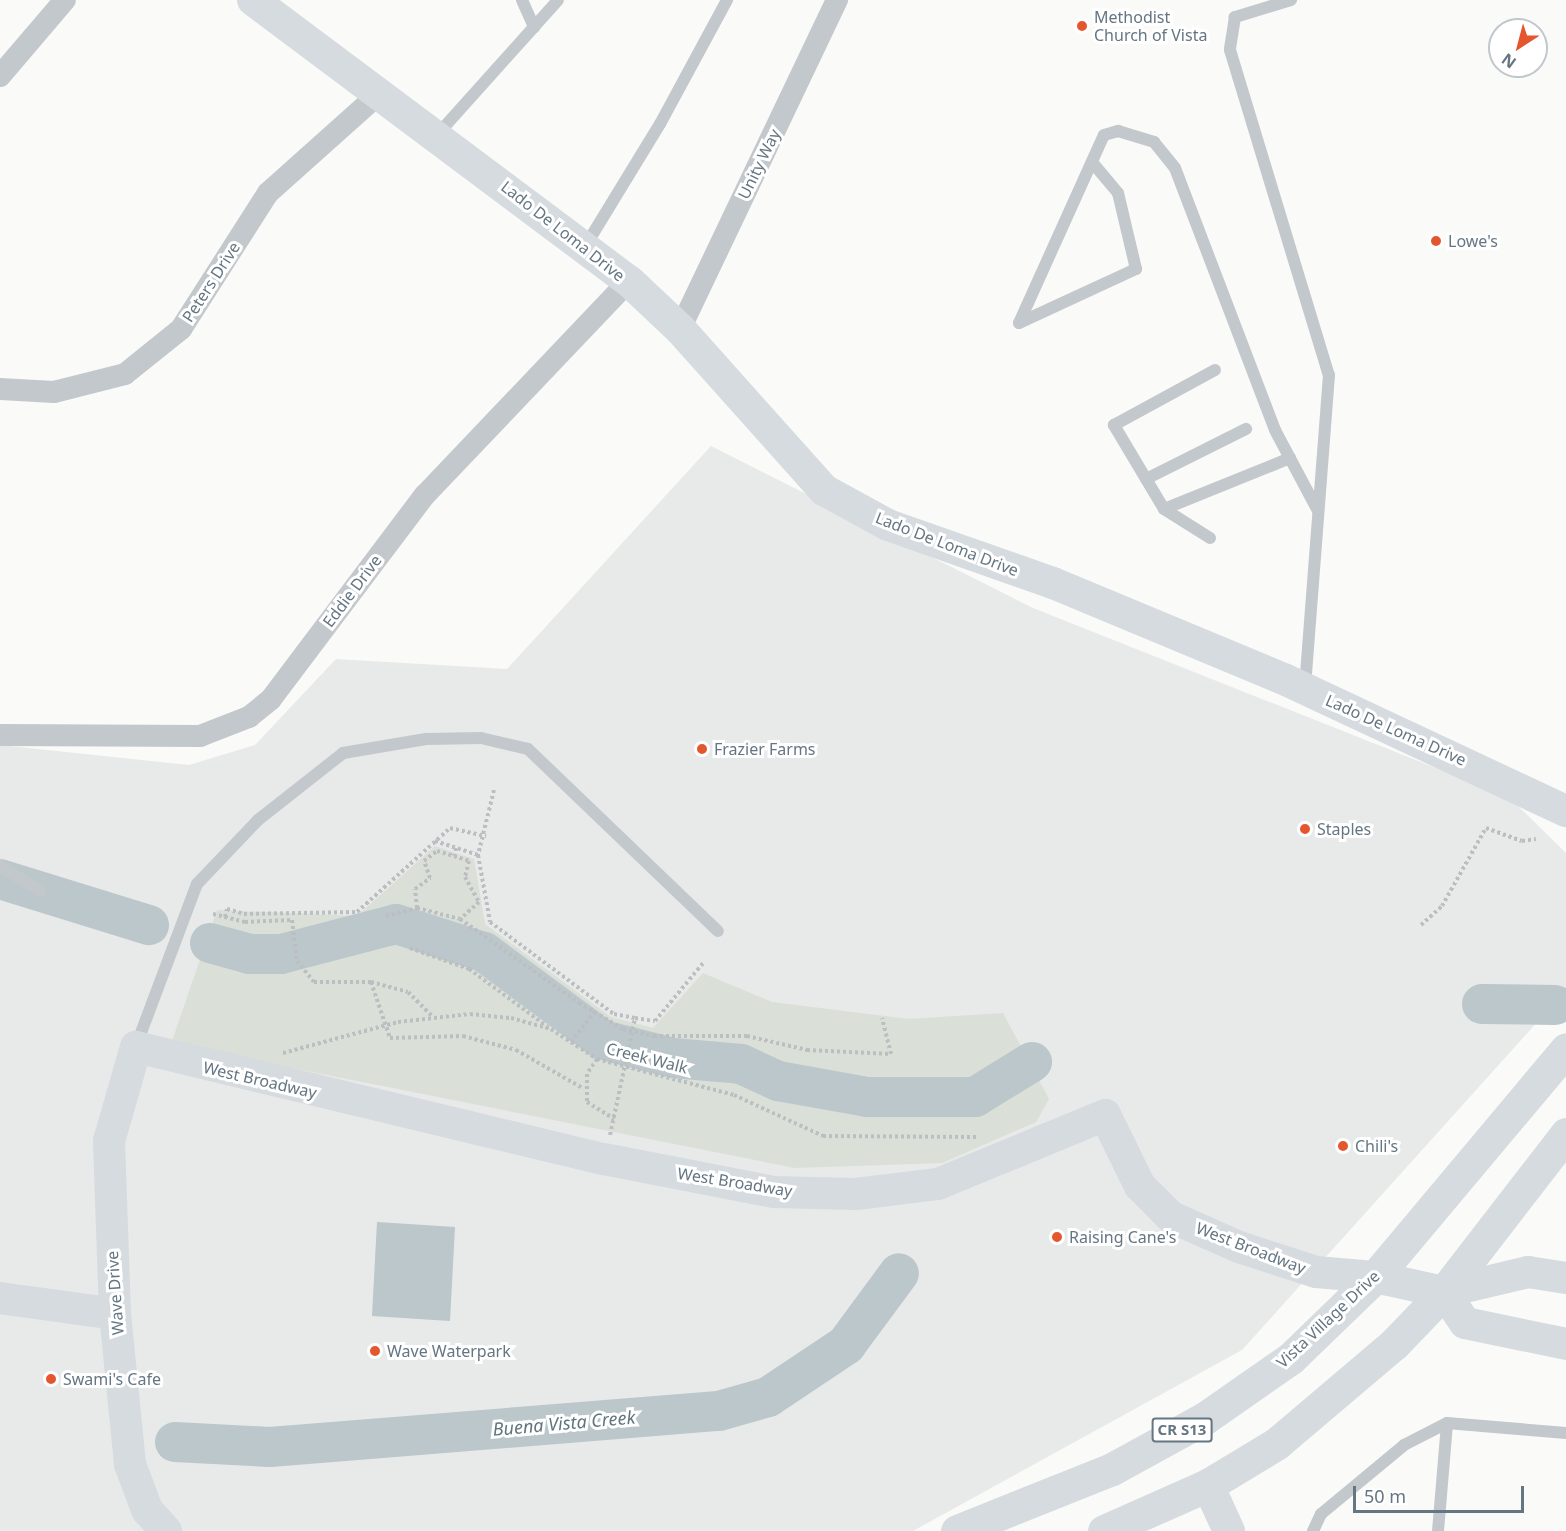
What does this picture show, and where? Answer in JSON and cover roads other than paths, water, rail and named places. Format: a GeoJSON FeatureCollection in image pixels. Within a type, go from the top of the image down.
{"type":"FeatureCollection","features":[{"type":"Feature","properties":{"kind":"main road","name":"Vista Village Drive"},"geometry":{"type":"LineString","coordinates":[[957,1531],[1112,1469],[1205,1418],[1291,1358],[1375,1277],[1566,1049]]}},
{"type":"Feature","properties":{"kind":"main road"},"geometry":{"type":"LineString","coordinates":[[1104,1531],[1208,1485],[1276,1444],[1394,1344],[1444,1292],[1566,1134]]}},
{"type":"Feature","properties":{"kind":"street"},"geometry":{"type":"LineString","coordinates":[[0,75],[65,0]]}},
{"type":"Feature","properties":{"kind":"street","name":"Lado De Loma Drive"},"geometry":{"type":"LineString","coordinates":[[253,0],[586,245],[629,281],[680,329],[824,490],[888,525],[1053,583],[1304,689],[1566,811]]}},
{"type":"Feature","properties":{"kind":"street","name":"Unity Way"},"geometry":{"type":"LineString","coordinates":[[680,329],[837,0]]}},
{"type":"Feature","properties":{"kind":"street","name":"Peters Drive"},"geometry":{"type":"LineString","coordinates":[[0,388],[54,392],[124,374],[181,329],[268,193],[380,93]]}},
{"type":"Feature","properties":{"kind":"street","name":"Eddie Drive"},"geometry":{"type":"LineString","coordinates":[[0,735],[200,736],[249,717],[271,699],[425,495],[629,281]]}},
{"type":"Feature","properties":{"kind":"street","name":"West Broadway"},"geometry":{"type":"LineString","coordinates":[[136,1047],[604,1159],[774,1192],[856,1194],[938,1184],[1105,1115],[1140,1186],[1171,1216],[1316,1272],[1375,1277]]}},
{"type":"Feature","properties":{"kind":"street","name":"Wave Drive"},"geometry":{"type":"LineString","coordinates":[[136,1047],[109,1141],[115,1314],[129,1464],[147,1510],[166,1531]]}},
{"type":"Feature","properties":{"kind":"street"},"geometry":{"type":"LineString","coordinates":[[1375,1277],[1444,1292],[1528,1272],[1566,1278]]}},
{"type":"Feature","properties":{"kind":"street"},"geometry":{"type":"LineString","coordinates":[[1444,1292],[1465,1323],[1566,1344]]}},
{"type":"Feature","properties":{"kind":"street"},"geometry":{"type":"LineString","coordinates":[[0,1299],[115,1314]]}},
{"type":"Feature","properties":{"kind":"street"},"geometry":{"type":"LineString","coordinates":[[1208,1485],[1229,1531]]}},
{"type":"Feature","properties":{"kind":"lane"},"geometry":{"type":"LineString","coordinates":[[522,0],[534,27]]}},
{"type":"Feature","properties":{"kind":"lane"},"geometry":{"type":"LineString","coordinates":[[437,135],[558,0]]}},
{"type":"Feature","properties":{"kind":"lane"},"geometry":{"type":"LineString","coordinates":[[586,245],[660,124],[726,0]]}},
{"type":"Feature","properties":{"kind":"lane"},"geometry":{"type":"LineString","coordinates":[[1291,0],[1235,17],[1230,50],[1329,375],[1304,689]]}},
{"type":"Feature","properties":{"kind":"lane"},"geometry":{"type":"LineString","coordinates":[[1092,162],[1118,194],[1136,269],[1018,323],[1104,135],[1118,131],[1154,142],[1175,168],[1290,458],[1318,512]]}},
{"type":"Feature","properties":{"kind":"lane"},"geometry":{"type":"LineString","coordinates":[[1210,538],[1164,509],[1113,425],[1215,370]]}},
{"type":"Feature","properties":{"kind":"lane"},"geometry":{"type":"LineString","coordinates":[[1146,479],[1246,429]]}},
{"type":"Feature","properties":{"kind":"lane"},"geometry":{"type":"LineString","coordinates":[[1164,509],[1290,458]]}},
{"type":"Feature","properties":{"kind":"lane"},"geometry":{"type":"LineString","coordinates":[[136,1047],[165,957],[185,908],[208,868],[343,753],[426,739],[481,738],[528,749],[718,931]]}},
{"type":"Feature","properties":{"kind":"lane"},"geometry":{"type":"LineString","coordinates":[[0,866],[40,891]]}},
{"type":"Feature","properties":{"kind":"lane"},"geometry":{"type":"LineString","coordinates":[[1313,1531],[1321,1514],[1404,1445],[1447,1423],[1566,1433]]}},
{"type":"Feature","properties":{"kind":"lane"},"geometry":{"type":"LineString","coordinates":[[1437,1531],[1447,1423]]}},
{"type":"Feature","properties":{"kind":"waterway"},"geometry":{"type":"LineString","coordinates":[[0,879],[149,925]]}},
{"type":"Feature","properties":{"kind":"waterway"},"geometry":{"type":"LineString","coordinates":[[210,943],[250,954],[281,954],[396,924],[484,952],[603,1040],[673,1058],[741,1064],[778,1081],[867,1097],[975,1097],[1032,1062]]}},
{"type":"Feature","properties":{"kind":"waterway","name":"Buena Vista Creek"},"geometry":{"type":"LineString","coordinates":[[1482,1004],[1555,1005]]}},
{"type":"Feature","properties":{"kind":"waterway","name":"Buena Vista Creek"},"geometry":{"type":"LineString","coordinates":[[175,1442],[270,1447],[719,1411],[768,1397],[846,1345],[899,1273]]}},
{"type":"Feature","properties":{"kind":"place","name":"Methodist Church of Vista"},"geometry":{"type":"Point","coordinates":[1082,26]}},
{"type":"Feature","properties":{"kind":"place","name":"Lowe's"},"geometry":{"type":"Point","coordinates":[1436,241]}},
{"type":"Feature","properties":{"kind":"place","name":"Frazier Farms"},"geometry":{"type":"Point","coordinates":[702,749]}},
{"type":"Feature","properties":{"kind":"place","name":"Staples"},"geometry":{"type":"Point","coordinates":[1305,829]}},
{"type":"Feature","properties":{"kind":"place","name":"Chili's"},"geometry":{"type":"Point","coordinates":[1343,1146]}},
{"type":"Feature","properties":{"kind":"place","name":"Raising Cane's"},"geometry":{"type":"Point","coordinates":[1057,1237]}},
{"type":"Feature","properties":{"kind":"place","name":"Wave Waterpark"},"geometry":{"type":"Point","coordinates":[375,1351]}},
{"type":"Feature","properties":{"kind":"place","name":"Swami's Cafe"},"geometry":{"type":"Point","coordinates":[51,1379]}}]}
